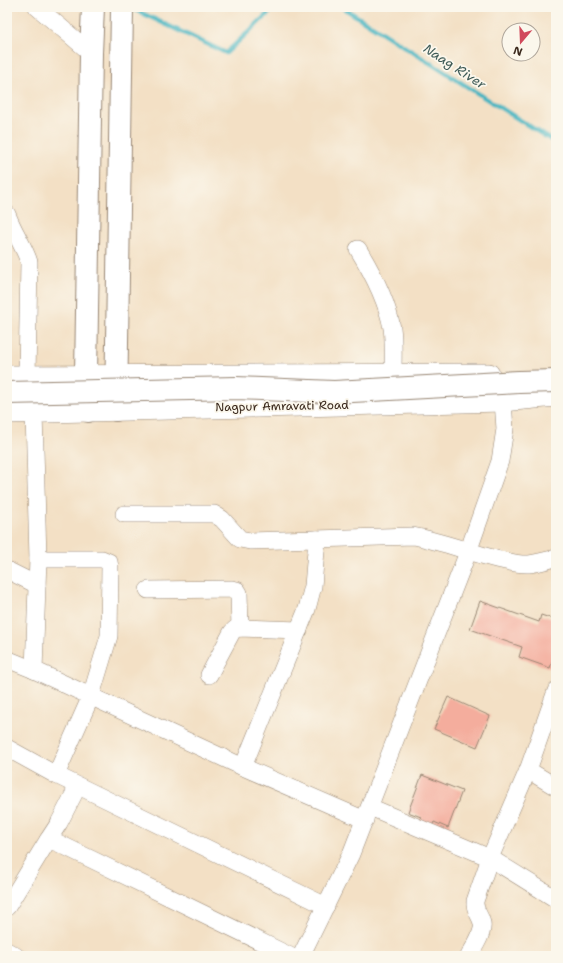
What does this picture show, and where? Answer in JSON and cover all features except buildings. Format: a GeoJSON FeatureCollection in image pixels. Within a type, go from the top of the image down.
{"type":"FeatureCollection","features":[{"type":"Feature","properties":{"kind":"highway"},"geometry":{"type":"LineString","coordinates":[[88,411],[86,376],[90,53],[93,7]]}},
{"type":"Feature","properties":{"kind":"highway"},"geometry":{"type":"LineString","coordinates":[[116,410],[118,376],[122,11]]}},
{"type":"Feature","properties":{"kind":"highway"},"geometry":{"type":"LineString","coordinates":[[7,393],[236,388],[334,392],[519,382],[555,375]]}},
{"type":"Feature","properties":{"kind":"main road"},"geometry":{"type":"LineString","coordinates":[[17,376],[393,374],[555,375]]}},
{"type":"Feature","properties":{"kind":"main road","name":"Nagpur Amravati Road"},"geometry":{"type":"LineString","coordinates":[[7,413],[504,400],[556,396]]}},
{"type":"Feature","properties":{"kind":"street"},"geometry":{"type":"LineString","coordinates":[[37,7],[90,53]]}},
{"type":"Feature","properties":{"kind":"street"},"geometry":{"type":"LineString","coordinates":[[7,215],[18,240],[25,250],[29,262],[17,376]]}},
{"type":"Feature","properties":{"kind":"street"},"geometry":{"type":"LineString","coordinates":[[358,249],[371,271],[392,328],[393,374]]}},
{"type":"Feature","properties":{"kind":"street"},"geometry":{"type":"LineString","coordinates":[[301,956],[351,854],[468,552],[500,461],[505,429],[504,400],[498,374]]}},
{"type":"Feature","properties":{"kind":"street"},"geometry":{"type":"LineString","coordinates":[[34,413],[38,559],[34,670]]}},
{"type":"Feature","properties":{"kind":"street"},"geometry":{"type":"LineString","coordinates":[[124,514],[214,514],[222,520],[240,540],[250,541],[413,536],[431,539],[468,552],[513,563],[528,564],[556,558]]}},
{"type":"Feature","properties":{"kind":"street"},"geometry":{"type":"LineString","coordinates":[[244,767],[307,609],[313,586],[317,539]]}},
{"type":"Feature","properties":{"kind":"street"},"geometry":{"type":"LineString","coordinates":[[38,559],[102,559],[109,562],[110,567],[108,636],[91,696],[56,775]]}},
{"type":"Feature","properties":{"kind":"street"},"geometry":{"type":"LineString","coordinates":[[7,570],[37,584]]}},
{"type":"Feature","properties":{"kind":"street"},"geometry":{"type":"LineString","coordinates":[[148,590],[236,590],[239,593],[240,628]]}},
{"type":"Feature","properties":{"kind":"street"},"geometry":{"type":"LineString","coordinates":[[209,675],[235,629],[299,630]]}},
{"type":"Feature","properties":{"kind":"street"},"geometry":{"type":"LineString","coordinates":[[7,659],[244,767],[490,858],[556,899]]}},
{"type":"Feature","properties":{"kind":"street"},"geometry":{"type":"LineString","coordinates":[[469,956],[482,928],[482,922],[474,908],[475,901],[490,858],[528,770],[556,691]]}},
{"type":"Feature","properties":{"kind":"street"},"geometry":{"type":"LineString","coordinates":[[7,748],[78,786],[326,906]]}},
{"type":"Feature","properties":{"kind":"street"},"geometry":{"type":"LineString","coordinates":[[528,770],[556,787]]}},
{"type":"Feature","properties":{"kind":"street"},"geometry":{"type":"LineString","coordinates":[[7,907],[59,823],[78,786]]}},
{"type":"Feature","properties":{"kind":"street"},"geometry":{"type":"LineString","coordinates":[[48,840],[58,843],[290,956]]}},
{"type":"Feature","properties":{"kind":"street"},"geometry":{"type":"LineString","coordinates":[[7,951],[16,956]]}},
{"type":"Feature","properties":{"kind":"waterway","name":"Naag River"},"geometry":{"type":"LineString","coordinates":[[129,7],[226,53],[275,7]]}},
{"type":"Feature","properties":{"kind":"waterway","name":"Naag River"},"geometry":{"type":"LineString","coordinates":[[342,7],[556,143]]}}]}
